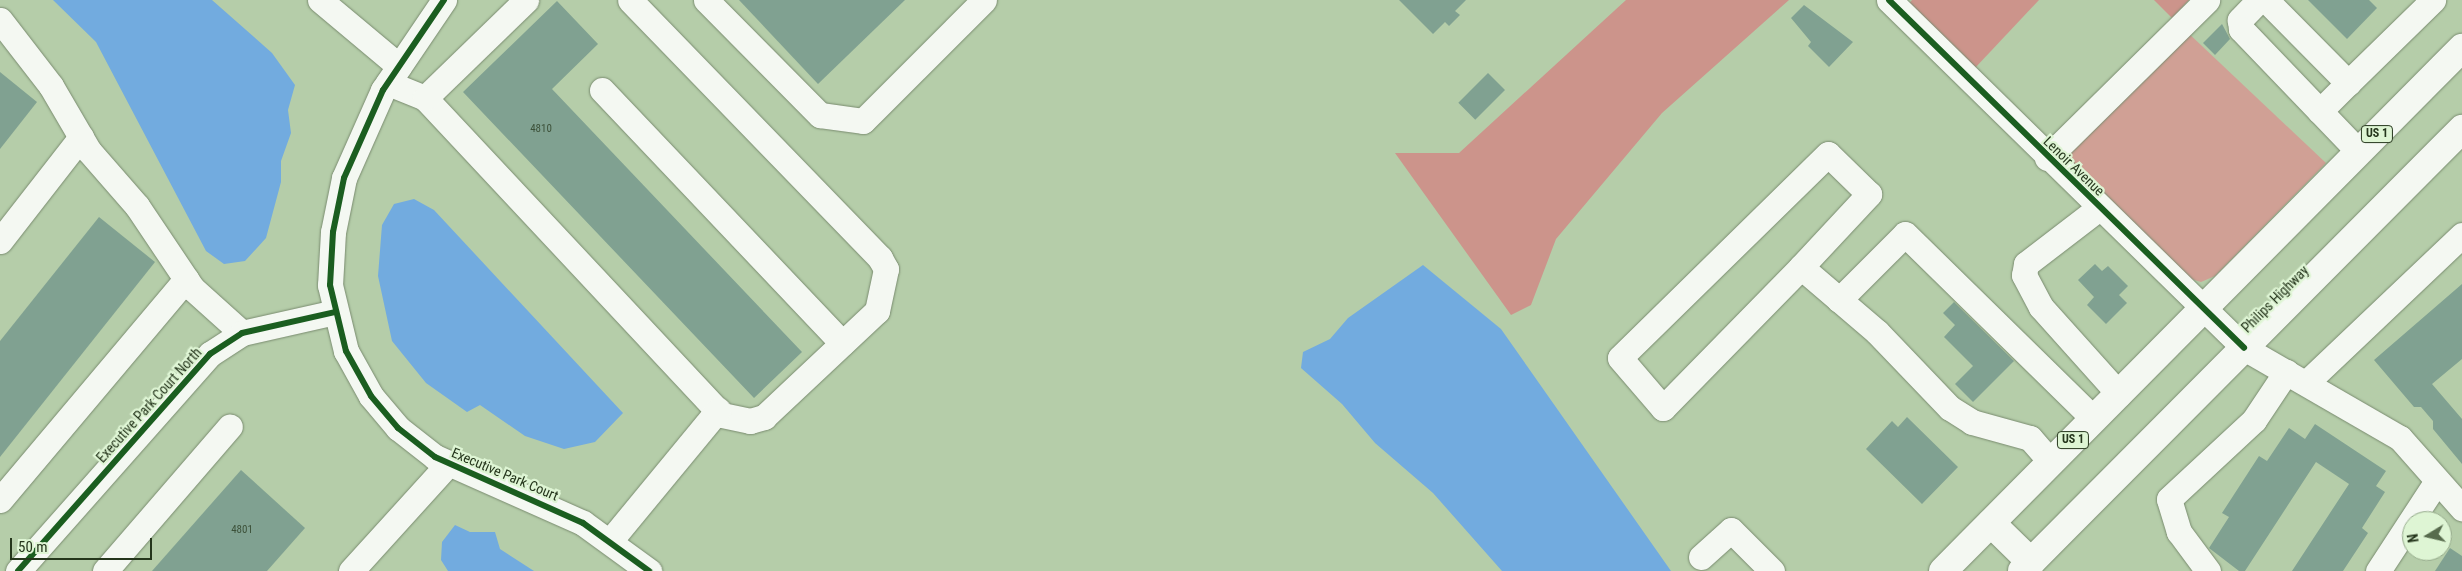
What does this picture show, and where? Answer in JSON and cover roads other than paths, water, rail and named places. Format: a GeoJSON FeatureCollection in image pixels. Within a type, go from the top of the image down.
{"type":"FeatureCollection","features":[{"type":"Feature","properties":{"kind":"main road","name":"US 1"},"geometry":{"type":"LineString","coordinates":[[1944,571],[2462,48]]}},
{"type":"Feature","properties":{"kind":"main road","name":"Philips Highway"},"geometry":{"type":"LineString","coordinates":[[2031,568],[2244,348],[2462,129]]}},
{"type":"Feature","properties":{"kind":"main road"},"geometry":{"type":"LineString","coordinates":[[1991,523],[2031,568]]}},
{"type":"Feature","properties":{"kind":"street"},"geometry":{"type":"LineString","coordinates":[[320,0],[393,75],[425,98],[722,415],[750,421],[764,417],[877,311],[886,269],[880,258],[630,0]]}},
{"type":"Feature","properties":{"kind":"street","name":"Executive Park Court"},"geometry":{"type":"LineString","coordinates":[[444,0],[393,75],[344,178],[336,210],[330,285],[335,312],[346,351],[371,396],[398,428],[448,464],[546,504],[610,541],[647,570]]}},
{"type":"Feature","properties":{"kind":"street"},"geometry":{"type":"LineString","coordinates":[[425,98],[526,0]]}},
{"type":"Feature","properties":{"kind":"street"},"geometry":{"type":"LineString","coordinates":[[706,0],[820,115],[863,121],[984,0]]}},
{"type":"Feature","properties":{"kind":"street","name":"Lenoir Avenue"},"geometry":{"type":"LineString","coordinates":[[1889,0],[2047,158],[2244,348],[2400,438],[2461,506]]}},
{"type":"Feature","properties":{"kind":"street"},"geometry":{"type":"LineString","coordinates":[[2047,158],[2206,0]]}},
{"type":"Feature","properties":{"kind":"street"},"geometry":{"type":"LineString","coordinates":[[2348,83],[2255,2],[2240,20],[2241,29],[2359,152]]}},
{"type":"Feature","properties":{"kind":"street"},"geometry":{"type":"LineString","coordinates":[[2320,111],[2420,4]]}},
{"type":"Feature","properties":{"kind":"street"},"geometry":{"type":"LineString","coordinates":[[0,20],[51,86],[88,151],[137,206],[186,280],[242,333]]}},
{"type":"Feature","properties":{"kind":"street"},"geometry":{"type":"LineString","coordinates":[[602,90],[842,343]]}},
{"type":"Feature","properties":{"kind":"street"},"geometry":{"type":"LineString","coordinates":[[0,240],[81,137]]}},
{"type":"Feature","properties":{"kind":"street"},"geometry":{"type":"LineString","coordinates":[[1828,154],[1869,194],[1801,267],[1663,408],[1620,358],[1828,154]]}},
{"type":"Feature","properties":{"kind":"street"},"geometry":{"type":"LineString","coordinates":[[2099,208],[2026,264],[2024,274],[2041,307],[2119,394]]}},
{"type":"Feature","properties":{"kind":"street"},"geometry":{"type":"LineString","coordinates":[[1839,300],[1905,234],[2094,419]]}},
{"type":"Feature","properties":{"kind":"street"},"geometry":{"type":"LineString","coordinates":[[2208,571],[2179,532],[2169,498],[2254,420],[2296,378],[2462,235]]}},
{"type":"Feature","properties":{"kind":"street"},"geometry":{"type":"LineString","coordinates":[[1801,267],[1877,332],[1950,408],[1972,422],[2030,438],[2051,462]]}},
{"type":"Feature","properties":{"kind":"street"},"geometry":{"type":"LineString","coordinates":[[0,500],[186,280]]}},
{"type":"Feature","properties":{"kind":"street","name":"Executive Park Court North"},"geometry":{"type":"LineString","coordinates":[[18,571],[210,354],[242,333],[335,312]]}},
{"type":"Feature","properties":{"kind":"street"},"geometry":{"type":"LineString","coordinates":[[610,541],[718,410]]}},
{"type":"Feature","properties":{"kind":"street"},"geometry":{"type":"LineString","coordinates":[[106,571],[230,426]]}},
{"type":"Feature","properties":{"kind":"street"},"geometry":{"type":"LineString","coordinates":[[351,571],[448,464]]}},
{"type":"Feature","properties":{"kind":"street"},"geometry":{"type":"LineString","coordinates":[[2378,571],[2437,481]]}},
{"type":"Feature","properties":{"kind":"street"},"geometry":{"type":"LineString","coordinates":[[1701,557],[1731,530],[1762,567]]}},
{"type":"Feature","properties":{"kind":"street"},"geometry":{"type":"LineString","coordinates":[[0,566],[5,571]]}},
{"type":"Feature","properties":{"kind":"water"},"geometry":{"type":"Polygon","coordinates":[[[53,0],[212,0],[272,53],[295,85],[288,110],[291,133],[281,161],[281,182],[266,238],[245,261],[224,264],[206,251],[96,42],[53,0]]]}},
{"type":"Feature","properties":{"kind":"water"},"geometry":{"type":"Polygon","coordinates":[[[414,199],[434,210],[623,413],[595,442],[564,449],[525,436],[480,405],[467,412],[426,383],[392,341],[378,276],[382,225],[394,204],[414,199]]]}},
{"type":"Feature","properties":{"kind":"water"},"geometry":{"type":"Polygon","coordinates":[[[1423,265],[1501,329],[1671,571],[1502,571],[1433,493],[1375,443],[1342,404],[1301,368],[1303,352],[1330,339],[1348,318],[1423,265]]]}},
{"type":"Feature","properties":{"kind":"water"},"geometry":{"type":"Polygon","coordinates":[[[455,525],[470,532],[495,532],[500,549],[534,571],[448,571],[441,560],[442,542],[455,525]]]}}]}
